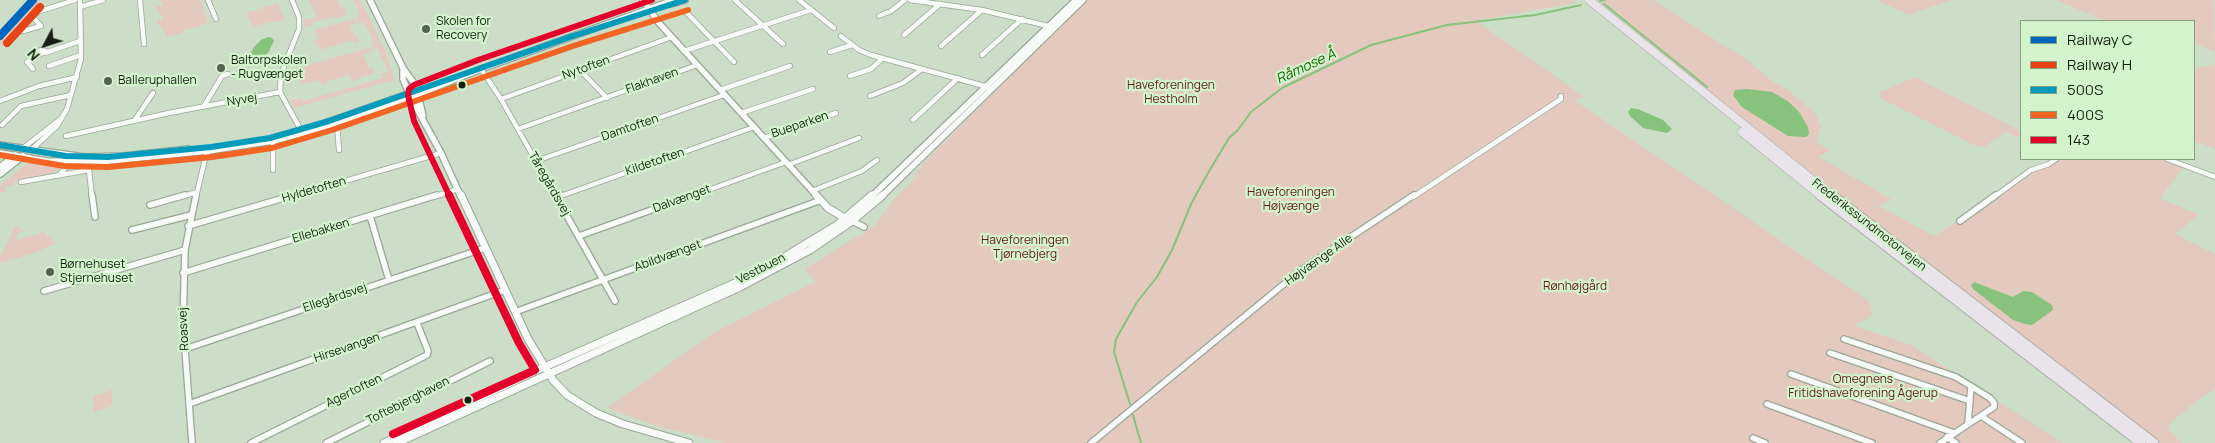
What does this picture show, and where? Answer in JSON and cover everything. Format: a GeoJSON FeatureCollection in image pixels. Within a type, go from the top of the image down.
{"type":"FeatureCollection","features":[{"type":"Feature","properties":{"kind":"highway","name":"Frederikssundmotorvejen"},"geometry":{"type":"LineString","coordinates":[[1581,0],[1829,203],[2141,443]]}},
{"type":"Feature","properties":{"kind":"highway","name":"Frederikssundmotorvejen"},"geometry":{"type":"LineString","coordinates":[[1589,0],[1786,160],[2154,443]]}},
{"type":"Feature","properties":{"kind":"street"},"geometry":{"type":"LineString","coordinates":[[23,32],[41,26],[33,17],[37,12],[75,0]]}},
{"type":"Feature","properties":{"kind":"street"},"geometry":{"type":"LineString","coordinates":[[0,167],[59,120],[67,109],[81,55],[80,0]]}},
{"type":"Feature","properties":{"kind":"street"},"geometry":{"type":"LineString","coordinates":[[80,7],[103,0]]}},
{"type":"Feature","properties":{"kind":"street"},"geometry":{"type":"LineString","coordinates":[[140,0],[144,44]]}},
{"type":"Feature","properties":{"kind":"street"},"geometry":{"type":"LineString","coordinates":[[208,0],[216,19]]}},
{"type":"Feature","properties":{"kind":"street"},"geometry":{"type":"LineString","coordinates":[[292,0],[298,17],[299,29],[281,74],[280,92],[302,132]]}},
{"type":"Feature","properties":{"kind":"street"},"geometry":{"type":"LineString","coordinates":[[370,0],[403,68],[411,77],[418,92],[423,117]]}},
{"type":"Feature","properties":{"kind":"street","name":"Bueparken"},"geometry":{"type":"LineString","coordinates":[[642,0],[684,51],[828,208],[849,220]]}},
{"type":"Feature","properties":{"kind":"street"},"geometry":{"type":"LineString","coordinates":[[0,145],[66,156],[108,157],[210,149],[302,132],[339,123],[418,92],[674,0]]}},
{"type":"Feature","properties":{"kind":"street"},"geometry":{"type":"LineString","coordinates":[[649,10],[685,0]]}},
{"type":"Feature","properties":{"kind":"street"},"geometry":{"type":"LineString","coordinates":[[735,0],[783,44]]}},
{"type":"Feature","properties":{"kind":"street"},"geometry":{"type":"LineString","coordinates":[[799,0],[834,28]]}},
{"type":"Feature","properties":{"kind":"street"},"geometry":{"type":"LineString","coordinates":[[879,16],[891,11],[905,0]]}},
{"type":"Feature","properties":{"kind":"street"},"geometry":{"type":"LineString","coordinates":[[910,0],[982,10],[1052,27]]}},
{"type":"Feature","properties":{"kind":"street","name":"Vestbuen"},"geometry":{"type":"LineString","coordinates":[[397,443],[771,265],[849,220],[876,202],[993,88],[1076,0]]}},
{"type":"Feature","properties":{"kind":"street","name":"Vestbuen"},"geometry":{"type":"LineString","coordinates":[[849,220],[986,86],[1083,0]]}},
{"type":"Feature","properties":{"kind":"street"},"geometry":{"type":"LineString","coordinates":[[904,35],[940,4]]}},
{"type":"Feature","properties":{"kind":"street"},"geometry":{"type":"LineString","coordinates":[[684,51],[811,10]]}},
{"type":"Feature","properties":{"kind":"street"},"geometry":{"type":"LineString","coordinates":[[941,46],[982,10]]}},
{"type":"Feature","properties":{"kind":"street"},"geometry":{"type":"LineString","coordinates":[[687,13],[734,62]]}},
{"type":"Feature","properties":{"kind":"street"},"geometry":{"type":"LineString","coordinates":[[982,55],[1022,19]]}},
{"type":"Feature","properties":{"kind":"street"},"geometry":{"type":"LineString","coordinates":[[841,36],[864,52],[993,88]]}},
{"type":"Feature","properties":{"kind":"street","name":"Nytoften"},"geometry":{"type":"LineString","coordinates":[[501,99],[672,37]]}},
{"type":"Feature","properties":{"kind":"street"},"geometry":{"type":"LineString","coordinates":[[34,69],[27,62],[36,56],[31,54],[41,50],[45,52],[80,41]]}},
{"type":"Feature","properties":{"kind":"street"},"geometry":{"type":"LineString","coordinates":[[830,52],[852,45]]}},
{"type":"Feature","properties":{"kind":"street"},"geometry":{"type":"LineString","coordinates":[[49,66],[81,55]]}},
{"type":"Feature","properties":{"kind":"street"},"geometry":{"type":"LineString","coordinates":[[850,76],[871,69],[883,58]]}},
{"type":"Feature","properties":{"kind":"street","name":"Flakhaven"},"geometry":{"type":"LineString","coordinates":[[518,130],[697,65]]}},
{"type":"Feature","properties":{"kind":"street"},"geometry":{"type":"LineString","coordinates":[[722,92],[790,66]]}},
{"type":"Feature","properties":{"kind":"street"},"geometry":{"type":"LineString","coordinates":[[403,68],[403,79],[410,96],[441,153],[515,312],[547,371],[567,395],[596,414],[623,424],[689,443]]}},
{"type":"Feature","properties":{"kind":"street","name":"Tåregårdsvej"},"geometry":{"type":"LineString","coordinates":[[481,69],[501,99],[616,301]]}},
{"type":"Feature","properties":{"kind":"street"},"geometry":{"type":"LineString","coordinates":[[870,96],[903,83],[922,69]]}},
{"type":"Feature","properties":{"kind":"street"},"geometry":{"type":"LineString","coordinates":[[580,70],[606,98]]}},
{"type":"Feature","properties":{"kind":"street","name":"Nyvej"},"geometry":{"type":"LineString","coordinates":[[204,106],[222,76],[228,74]]}},
{"type":"Feature","properties":{"kind":"street"},"geometry":{"type":"LineString","coordinates":[[0,100],[39,86],[76,77]]}},
{"type":"Feature","properties":{"kind":"street"},"geometry":{"type":"LineString","coordinates":[[913,120],[958,78]]}},
{"type":"Feature","properties":{"kind":"street"},"geometry":{"type":"LineString","coordinates":[[741,114],[813,89]]}},
{"type":"Feature","properties":{"kind":"street","name":"Nyvej"},"geometry":{"type":"LineString","coordinates":[[66,136],[204,106],[280,92]]}},
{"type":"Feature","properties":{"kind":"street","name":"Damtoften"},"geometry":{"type":"LineString","coordinates":[[536,161],[722,92]]}},
{"type":"Feature","properties":{"kind":"street"},"geometry":{"type":"LineString","coordinates":[[134,121],[153,93]]}},
{"type":"Feature","properties":{"kind":"street"},"geometry":{"type":"LineString","coordinates":[[2,125],[20,106],[71,95]]}},
{"type":"Feature","properties":{"kind":"street"},"geometry":{"type":"LineString","coordinates":[[0,153],[70,163],[136,159],[273,141],[410,96]]}},
{"type":"Feature","properties":{"kind":"street","name":"Højvænge Alle"},"geometry":{"type":"LineString","coordinates":[[1091,443],[1301,270],[1561,99],[1561,96]]}},
{"type":"Feature","properties":{"kind":"street","name":"Bueparken"},"geometry":{"type":"LineString","coordinates":[[764,138],[836,113]]}},
{"type":"Feature","properties":{"kind":"street"},"geometry":{"type":"LineString","coordinates":[[0,174],[49,136],[59,120]]}},
{"type":"Feature","properties":{"kind":"street"},"geometry":{"type":"LineString","coordinates":[[339,123],[339,150]]}},
{"type":"Feature","properties":{"kind":"street","name":"Kildetoften"},"geometry":{"type":"LineString","coordinates":[[556,197],[754,127]]}},
{"type":"Feature","properties":{"kind":"street"},"geometry":{"type":"LineString","coordinates":[[787,164],[859,138]]}},
{"type":"Feature","properties":{"kind":"street"},"geometry":{"type":"LineString","coordinates":[[272,170],[273,141]]}},
{"type":"Feature","properties":{"kind":"street","name":"Roasvej"},"geometry":{"type":"LineString","coordinates":[[192,443],[185,349],[183,273],[188,226],[210,149]]}},
{"type":"Feature","properties":{"kind":"street","name":"Hyldetoften"},"geometry":{"type":"LineString","coordinates":[[188,226],[441,153]]}},
{"type":"Feature","properties":{"kind":"street"},"geometry":{"type":"LineString","coordinates":[[812,190],[862,171],[877,160]]}},
{"type":"Feature","properties":{"kind":"street"},"geometry":{"type":"LineString","coordinates":[[1960,221],[2031,170],[2055,160]]}},
{"type":"Feature","properties":{"kind":"street"},"geometry":{"type":"LineString","coordinates":[[2170,160],[2215,177]]}},
{"type":"Feature","properties":{"kind":"street"},"geometry":{"type":"LineString","coordinates":[[60,174],[70,163]]}},
{"type":"Feature","properties":{"kind":"street","name":"Dalvænget"},"geometry":{"type":"LineString","coordinates":[[579,236],[787,164]]}},
{"type":"Feature","properties":{"kind":"street"},"geometry":{"type":"LineString","coordinates":[[21,182],[89,170],[95,217]]}},
{"type":"Feature","properties":{"kind":"street","name":"Ellebakken"},"geometry":{"type":"LineString","coordinates":[[183,273],[458,189]]}},
{"type":"Feature","properties":{"kind":"street"},"geometry":{"type":"LineString","coordinates":[[150,205],[197,192]]}},
{"type":"Feature","properties":{"kind":"street","name":"Abildvænget"},"geometry":{"type":"LineString","coordinates":[[515,312],[821,200]]}},
{"type":"Feature","properties":{"kind":"street"},"geometry":{"type":"LineString","coordinates":[[132,230],[191,214]]}},
{"type":"Feature","properties":{"kind":"street"},"geometry":{"type":"LineString","coordinates":[[370,216],[389,280]]}},
{"type":"Feature","properties":{"kind":"street"},"geometry":{"type":"LineString","coordinates":[[849,220],[864,227]]}},
{"type":"Feature","properties":{"kind":"street","name":"Ellegårdsvej"},"geometry":{"type":"LineString","coordinates":[[185,349],[485,248]]}},
{"type":"Feature","properties":{"kind":"street"},"geometry":{"type":"LineString","coordinates":[[44,291],[185,250]]}},
{"type":"Feature","properties":{"kind":"street","name":"Hirsevangen"},"geometry":{"type":"LineString","coordinates":[[189,404],[505,290]]}},
{"type":"Feature","properties":{"kind":"street","name":"Agertoften"},"geometry":{"type":"LineString","coordinates":[[252,443],[428,355],[417,323]]}},
{"type":"Feature","properties":{"kind":"street"},"geometry":{"type":"LineString","coordinates":[[1844,338],[1956,377],[1994,404],[1994,407],[1940,443]]}},
{"type":"Feature","properties":{"kind":"street"},"geometry":{"type":"LineString","coordinates":[[1830,353],[1970,401]]}},
{"type":"Feature","properties":{"kind":"street","name":"Toftebjerghaven"},"geometry":{"type":"LineString","coordinates":[[326,443],[490,361]]}},
{"type":"Feature","properties":{"kind":"street","name":"Vestbuen"},"geometry":{"type":"LineString","coordinates":[[384,443],[547,371]]}},
{"type":"Feature","properties":{"kind":"street"},"geometry":{"type":"LineString","coordinates":[[1791,374],[1954,433]]}},
{"type":"Feature","properties":{"kind":"street"},"geometry":{"type":"LineString","coordinates":[[1968,423],[1972,387]]}},
{"type":"Feature","properties":{"kind":"street"},"geometry":{"type":"LineString","coordinates":[[1767,404],[1872,443]]}},
{"type":"Feature","properties":{"kind":"street"},"geometry":{"type":"LineString","coordinates":[[1981,416],[2022,443]]}},
{"type":"Feature","properties":{"kind":"street"},"geometry":{"type":"LineString","coordinates":[[1947,437],[1956,443]]}},
{"type":"Feature","properties":{"kind":"street"},"geometry":{"type":"LineString","coordinates":[[1753,438],[1765,443]]}},
{"type":"Feature","properties":{"kind":"green space"},"geometry":{"type":"Polygon","coordinates":[[[36,0],[41,0],[15,32],[0,45],[0,39],[36,0]]]}},
{"type":"Feature","properties":{"kind":"green space"},"geometry":{"type":"Polygon","coordinates":[[[159,0],[200,0],[207,20],[210,22],[168,37],[157,21],[163,19],[156,7],[163,5],[159,0]]]}},
{"type":"Feature","properties":{"kind":"green space"},"geometry":{"type":"Polygon","coordinates":[[[337,0],[341,8],[344,7],[346,15],[336,19],[335,17],[314,22],[311,26],[305,27],[304,20],[317,17],[309,1],[337,0]]]}},
{"type":"Feature","properties":{"kind":"green space"},"geometry":{"type":"Polygon","coordinates":[[[354,0],[360,0],[369,17],[386,52],[394,80],[294,108],[290,101],[301,98],[303,101],[383,78],[381,74],[389,72],[377,48],[371,50],[373,46],[371,43],[374,42],[365,23],[358,23],[357,15],[360,13],[354,0]]]}},
{"type":"Feature","properties":{"kind":"green space"},"geometry":{"type":"Polygon","coordinates":[[[1088,0],[1575,0],[1578,2],[1476,21],[1583,96],[1576,101],[1869,301],[1872,315],[1855,326],[1911,345],[2062,443],[726,443],[657,426],[607,408],[715,332],[815,282],[805,269],[876,225],[893,200],[920,174],[911,179],[929,157],[1088,0]]]}},
{"type":"Feature","properties":{"kind":"green space"},"geometry":{"type":"Polygon","coordinates":[[[1598,0],[1653,0],[1750,62],[1815,113],[1821,127],[1816,142],[1831,150],[1819,157],[1891,199],[1879,206],[1934,236],[1958,221],[1966,221],[2031,173],[2059,160],[2166,160],[2184,167],[2160,198],[2199,215],[2175,234],[2215,254],[2215,389],[2169,424],[2168,429],[2182,443],[2160,443],[2086,388],[1781,151],[1598,0]]]}},
{"type":"Feature","properties":{"kind":"green space"},"geometry":{"type":"Polygon","coordinates":[[[1877,0],[1951,0],[1909,15],[1877,0]]]}},
{"type":"Feature","properties":{"kind":"green space"},"geometry":{"type":"Polygon","coordinates":[[[2056,0],[2214,0],[2215,52],[2195,43],[2195,20],[2103,20],[2056,0]]]}},
{"type":"Feature","properties":{"kind":"green space"},"geometry":{"type":"Polygon","coordinates":[[[278,3],[285,20],[253,26],[246,13],[278,3]]]}},
{"type":"Feature","properties":{"kind":"green space"},"geometry":{"type":"Polygon","coordinates":[[[355,19],[356,23],[349,26],[360,42],[356,43],[354,40],[319,50],[315,40],[318,39],[314,30],[355,19]]]}},
{"type":"Feature","properties":{"kind":"green space"},"geometry":{"type":"Polygon","coordinates":[[[369,48],[370,52],[363,54],[369,68],[372,67],[375,72],[372,74],[352,81],[349,75],[327,81],[328,84],[325,85],[316,80],[301,84],[299,79],[302,77],[298,68],[369,48]]]}},
{"type":"Feature","properties":{"kind":"green space"},"geometry":{"type":"Polygon","coordinates":[[[2215,64],[2215,149],[2197,142],[2195,143],[2195,69],[2215,64]]]}},
{"type":"Feature","properties":{"kind":"green space"},"geometry":{"type":"Polygon","coordinates":[[[1915,77],[2020,130],[2020,136],[2017,137],[2006,132],[1984,147],[1978,147],[1882,99],[1879,93],[1915,77]]]}},
{"type":"Feature","properties":{"kind":"green space"},"geometry":{"type":"Polygon","coordinates":[[[29,162],[61,168],[53,173],[16,181],[13,185],[4,187],[7,192],[0,192],[0,185],[29,162]]]}},
{"type":"Feature","properties":{"kind":"green space"},"geometry":{"type":"Polygon","coordinates":[[[18,225],[24,231],[18,233],[16,240],[44,232],[56,243],[39,251],[0,263],[0,257],[15,226],[18,225]]]}},
{"type":"Feature","properties":{"kind":"green space"},"geometry":{"type":"Polygon","coordinates":[[[112,390],[112,406],[94,412],[94,396],[112,390]]]}},
{"type":"Feature","properties":{"kind":"shaded area"},"geometry":{"type":"Polygon","coordinates":[[[268,37],[274,41],[268,53],[262,56],[253,56],[251,52],[254,47],[261,40],[268,37]]]}},
{"type":"Feature","properties":{"kind":"shaded area"},"geometry":{"type":"Polygon","coordinates":[[[1747,89],[1772,92],[1789,102],[1799,112],[1808,127],[1809,134],[1806,137],[1788,136],[1742,107],[1733,95],[1735,90],[1747,89]]]}},
{"type":"Feature","properties":{"kind":"shaded area"},"geometry":{"type":"Polygon","coordinates":[[[1631,108],[1638,109],[1663,120],[1672,129],[1667,133],[1643,128],[1630,116],[1628,112],[1631,108]]]}},
{"type":"Feature","properties":{"kind":"shaded area"},"geometry":{"type":"Polygon","coordinates":[[[1974,282],[2013,297],[2023,291],[2032,292],[2052,305],[2053,310],[2032,325],[2013,320],[1973,289],[1971,285],[1974,282]]]}},
{"type":"Feature","properties":{"kind":"waterway","name":"Råmose Å"},"geometry":{"type":"LineString","coordinates":[[1600,1],[1605,0]]}},
{"type":"Feature","properties":{"kind":"waterway"},"geometry":{"type":"LineString","coordinates":[[1604,4],[1707,87]]}},
{"type":"Feature","properties":{"kind":"waterway","name":"Råmose Å"},"geometry":{"type":"LineString","coordinates":[[1130,404],[1114,352],[1116,339],[1137,302],[1157,277],[1172,250],[1192,202],[1208,173],[1229,138],[1238,130],[1251,112],[1282,88],[1371,45],[1447,25],[1535,15],[1581,5]]}},
{"type":"Feature","properties":{"kind":"waterway","name":"Råmose Å"},"geometry":{"type":"LineString","coordinates":[[1133,415],[1141,443]]}},
{"type":"Feature","properties":{"kind":"rail line","name":"C"},"geometry":{"type":"LineString","coordinates":[[0,36],[33,0]]}},
{"type":"Feature","properties":{"kind":"rail line","name":"H"},"geometry":{"type":"LineString","coordinates":[[7,43],[40,7]]}},
{"type":"Feature","properties":{"kind":"transit line","name":"143"},"geometry":{"type":"LineString","coordinates":[[393,434],[535,370],[519,343],[414,121],[408,95],[409,89],[414,85],[478,60],[652,0]]}},
{"type":"Feature","properties":{"kind":"transit line","name":"500S"},"geometry":{"type":"LineString","coordinates":[[0,145],[66,156],[108,157],[211,147],[270,138],[329,121],[570,37],[685,0]]}},
{"type":"Feature","properties":{"kind":"transit line","name":"400S"},"geometry":{"type":"LineString","coordinates":[[0,155],[64,166],[108,167],[212,157],[272,148],[332,130],[573,46],[688,10]]}},
{"type":"Feature","properties":{"kind":"place","name":"Skolen for Recovery"},"geometry":{"type":"Point","coordinates":[426,29]}},
{"type":"Feature","properties":{"kind":"place","name":"Baltorpskolen - Rugvænget"},"geometry":{"type":"Point","coordinates":[221,68]}},
{"type":"Feature","properties":{"kind":"place","name":"Balleruphallen"},"geometry":{"type":"Point","coordinates":[108,81]}},
{"type":"Feature","properties":{"kind":"place","name":"Børnehuset Stjernehuset"},"geometry":{"type":"Point","coordinates":[50,272]}},
{"type":"Feature","properties":{"kind":"park label","name":"Haveforeningen Hestholm"},"geometry":{"type":"Point","coordinates":[1171,93]}},
{"type":"Feature","properties":{"kind":"park label","name":"Haveforeningen Højvænge"},"geometry":{"type":"Point","coordinates":[1291,200]}},
{"type":"Feature","properties":{"kind":"park label","name":"Haveforeningen Tjørnebjerg"},"geometry":{"type":"Point","coordinates":[1025,248]}},
{"type":"Feature","properties":{"kind":"park label","name":"Rønhøjgård"},"geometry":{"type":"Point","coordinates":[1575,287]}},
{"type":"Feature","properties":{"kind":"park label","name":"Omegnens Fritidshaveforening Ågerup"},"geometry":{"type":"Point","coordinates":[1863,387]}}]}
